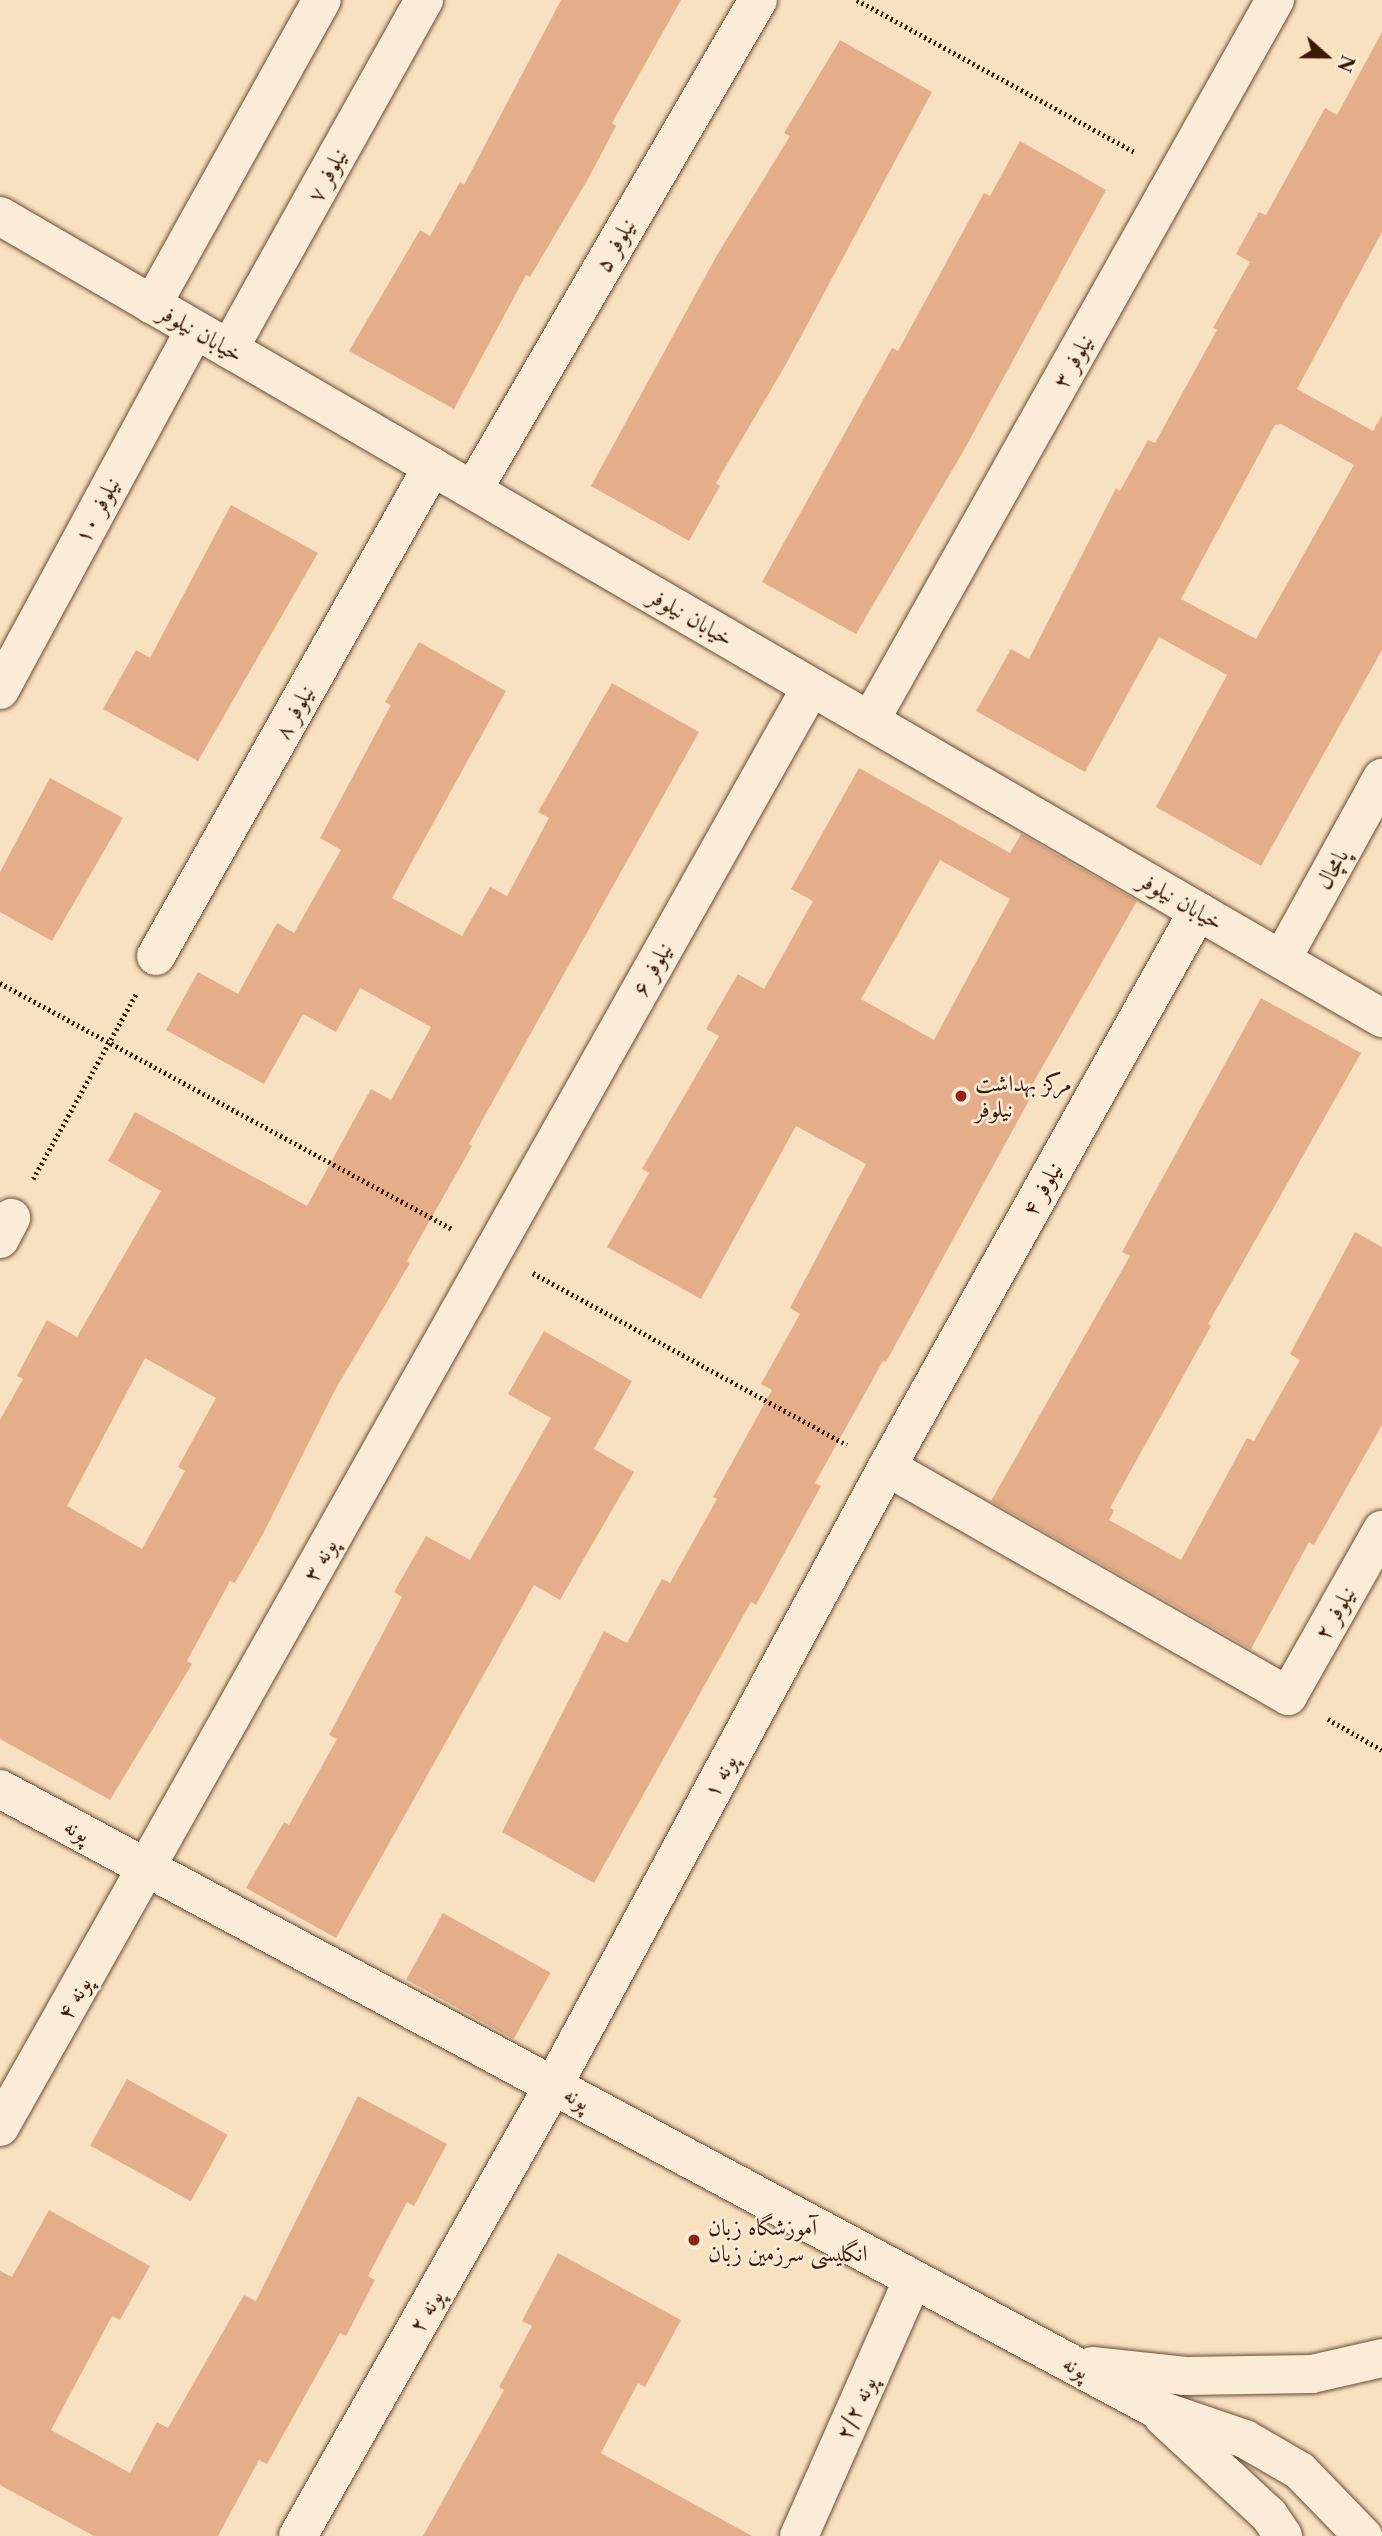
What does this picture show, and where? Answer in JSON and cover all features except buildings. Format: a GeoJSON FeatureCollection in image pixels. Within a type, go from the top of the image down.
{"type":"FeatureCollection","features":[{"type":"Feature","properties":{"kind":"street"},"geometry":{"type":"LineString","coordinates":[[152,305],[322,0]]}},
{"type":"Feature","properties":{"kind":"street","name":"نیلوفر ۷"},"geometry":{"type":"LineString","coordinates":[[229,349],[424,0]]}},
{"type":"Feature","properties":{"kind":"street","name":"نیلوفر ۵"},"geometry":{"type":"LineString","coordinates":[[473,490],[758,0]]}},
{"type":"Feature","properties":{"kind":"street","name":"نیلوفر ۳"},"geometry":{"type":"LineString","coordinates":[[870,721],[1275,0]]}},
{"type":"Feature","properties":{"kind":"street","name":"خیابان نیلوفر"},"geometry":{"type":"LineString","coordinates":[[0,216],[1382,1018]]}},
{"type":"Feature","properties":{"kind":"street","name":"نیلوفر ۱۰"},"geometry":{"type":"LineString","coordinates":[[0,690],[195,330]]}},
{"type":"Feature","properties":{"kind":"street","name":"نیلوفر ۸"},"geometry":{"type":"LineString","coordinates":[[156,956],[432,467]]}},
{"type":"Feature","properties":{"kind":"street","name":"نیلوفر ۶"},"geometry":{"type":"LineString","coordinates":[[494,1251],[811,687]]}},
{"type":"Feature","properties":{"kind":"street","name":"پامچال"},"geometry":{"type":"LineString","coordinates":[[1282,959],[1382,778]]}},
{"type":"Feature","properties":{"kind":"street","name":"نیلوفر ۴"},"geometry":{"type":"LineString","coordinates":[[887,1467],[1198,911]]}},
{"type":"Feature","properties":{"kind":"street","name":"پونه ۳"},"geometry":{"type":"LineString","coordinates":[[147,1868],[494,1251]]}},
{"type":"Feature","properties":{"kind":"street"},"geometry":{"type":"LineString","coordinates":[[887,1467],[1288,1696]]}},
{"type":"Feature","properties":{"kind":"street","name":"پونه ۱"},"geometry":{"type":"LineString","coordinates":[[553,2086],[887,1467]]}},
{"type":"Feature","properties":{"kind":"street","name":"نیلوفر ۲"},"geometry":{"type":"LineString","coordinates":[[1288,1696],[1382,1530]]}},
{"type":"Feature","properties":{"kind":"street","name":"پونه"},"geometry":{"type":"LineString","coordinates":[[0,1789],[1154,2408]]}},
{"type":"Feature","properties":{"kind":"street","name":"پونه ۴"},"geometry":{"type":"LineString","coordinates":[[0,2127],[147,1868]]}},
{"type":"Feature","properties":{"kind":"street","name":"پونه ۲"},"geometry":{"type":"LineString","coordinates":[[298,2536],[553,2086]]}},
{"type":"Feature","properties":{"kind":"street","name":"پونه ۲/۲"},"geometry":{"type":"LineString","coordinates":[[799,2536],[913,2279]]}},
{"type":"Feature","properties":{"kind":"street"},"geometry":{"type":"LineString","coordinates":[[1071,2364],[1185,2376],[1261,2375],[1312,2374],[1382,2358]]}},
{"type":"Feature","properties":{"kind":"street"},"geometry":{"type":"LineString","coordinates":[[1154,2408],[1269,2515],[1283,2536]]}},
{"type":"Feature","properties":{"kind":"street"},"geometry":{"type":"LineString","coordinates":[[1154,2408],[1245,2439],[1300,2471],[1363,2536]]}},
{"type":"Feature","properties":{"kind":"path"},"geometry":{"type":"LineString","coordinates":[[857,0],[1177,176]]}},
{"type":"Feature","properties":{"kind":"path"},"geometry":{"type":"LineString","coordinates":[[6,1228],[110,1044],[156,956]]}},
{"type":"Feature","properties":{"kind":"path"},"geometry":{"type":"LineString","coordinates":[[0,983],[887,1467]]}},
{"type":"Feature","properties":{"kind":"path"},"geometry":{"type":"LineString","coordinates":[[1288,1696],[1382,1750]]}},
{"type":"Feature","properties":{"kind":"place","name":"مرکز بهداشت نیلوفر"},"geometry":{"type":"Point","coordinates":[961,1096]}},
{"type":"Feature","properties":{"kind":"place","name":"آموزشگاه زبان انگلیسی سرزمین زبان"},"geometry":{"type":"Point","coordinates":[694,2240]}}]}
